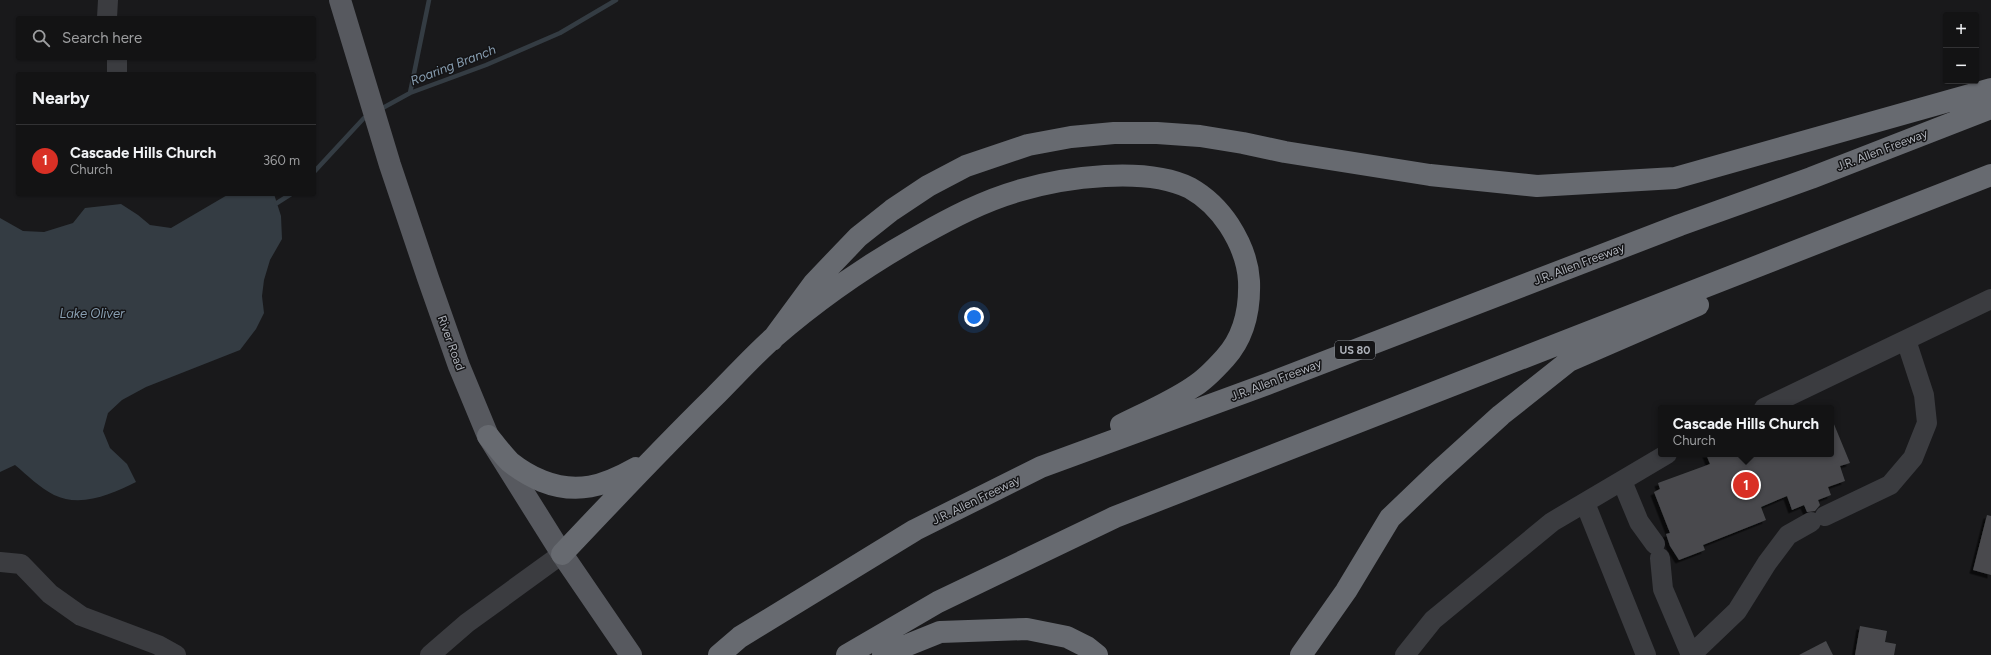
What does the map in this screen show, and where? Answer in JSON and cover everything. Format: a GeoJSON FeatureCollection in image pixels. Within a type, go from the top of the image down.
{"type":"FeatureCollection","features":[{"type":"Feature","properties":{"kind":"highway"},"geometry":{"type":"LineString","coordinates":[[772,340],[814,283],[858,237],[892,210],[928,186],[966,166],[1028,145],[1070,137],[1099,134],[1157,133],[1208,137],[1285,152],[1430,175],[1537,186],[1614,182],[1675,178],[1991,89]]}},
{"type":"Feature","properties":{"kind":"highway","name":"J.R. Allen Freeway"},"geometry":{"type":"LineString","coordinates":[[719,655],[740,637],[915,530],[1041,467],[1277,380],[1680,226],[1812,178],[1991,108]]}},
{"type":"Feature","properties":{"kind":"highway"},"geometry":{"type":"LineString","coordinates":[[562,554],[647,462],[772,340],[847,281],[902,246],[946,222],[999,197],[1062,180],[1105,176],[1126,176],[1170,181],[1190,188],[1208,200],[1223,216],[1235,234],[1244,254],[1248,275],[1249,297],[1246,318],[1238,338],[1227,356],[1195,386],[1041,467]]}},
{"type":"Feature","properties":{"kind":"highway"},"geometry":{"type":"LineString","coordinates":[[847,655],[938,602],[1115,517],[1991,176]]}},
{"type":"Feature","properties":{"kind":"highway"},"geometry":{"type":"LineString","coordinates":[[1301,655],[1346,591],[1390,518],[1436,473],[1501,415],[1569,361],[1991,176]]}},
{"type":"Feature","properties":{"kind":"highway"},"geometry":{"type":"LineString","coordinates":[[488,436],[510,462],[528,475],[557,487],[576,489],[593,486],[619,477],[647,462]]}},
{"type":"Feature","properties":{"kind":"highway"},"geometry":{"type":"LineString","coordinates":[[883,655],[940,632],[1027,629],[1068,636],[1087,647],[1097,655]]}},
{"type":"Feature","properties":{"kind":"main road","name":"River Road"},"geometry":{"type":"LineString","coordinates":[[344,10],[390,165],[459,366],[488,436],[562,554],[631,655]]}},
{"type":"Feature","properties":{"kind":"street"},"geometry":{"type":"LineString","coordinates":[[107,16],[108,0]]}},
{"type":"Feature","properties":{"kind":"street"},"geometry":{"type":"LineString","coordinates":[[117,60],[117,72]]}},
{"type":"Feature","properties":{"kind":"street"},"geometry":{"type":"LineString","coordinates":[[1770,405],[1991,299]]}},
{"type":"Feature","properties":{"kind":"street"},"geometry":{"type":"LineString","coordinates":[[1622,481],[1639,522],[1657,551],[1663,589],[1691,655],[1737,611],[1767,563],[1788,534],[1890,485],[1913,458],[1927,423],[1924,395],[1906,340]]}},
{"type":"Feature","properties":{"kind":"street"},"geometry":{"type":"LineString","coordinates":[[1405,655],[1433,620],[1552,522],[1662,457]]}},
{"type":"Feature","properties":{"kind":"street"},"geometry":{"type":"LineString","coordinates":[[1585,503],[1646,655]]}},
{"type":"Feature","properties":{"kind":"street"},"geometry":{"type":"LineString","coordinates":[[430,655],[467,623],[562,554]]}},
{"type":"Feature","properties":{"kind":"street"},"geometry":{"type":"LineString","coordinates":[[0,562],[21,564],[50,594],[81,616],[158,645],[176,655]]}},
{"type":"Feature","properties":{"kind":"water","name":"Lake Oliver"},"geometry":{"type":"Polygon","coordinates":[[[226,196],[275,196],[281,216],[282,239],[270,260],[264,280],[262,296],[264,313],[256,329],[240,350],[146,387],[122,400],[108,413],[103,431],[110,448],[127,464],[136,482],[107,495],[85,500],[75,500],[64,499],[54,495],[44,489],[15,465],[0,472],[0,218],[23,231],[44,232],[73,223],[85,208],[121,204],[150,225],[171,228],[226,196]]]}},
{"type":"Feature","properties":{"kind":"building"},"geometry":{"type":"Polygon","coordinates":[[[1834,424],[1850,463],[1840,466],[1845,481],[1828,487],[1831,495],[1818,500],[1820,505],[1815,511],[1807,512],[1804,505],[1792,510],[1787,496],[1761,507],[1766,520],[1703,545],[1705,550],[1679,560],[1670,546],[1666,534],[1670,533],[1654,492],[1660,489],[1658,483],[1710,464],[1707,457],[1834,457],[1834,424]]]}},
{"type":"Feature","properties":{"kind":"building"},"geometry":{"type":"Polygon","coordinates":[[[1987,515],[1991,516],[1991,575],[1973,570],[1987,515]]]}},
{"type":"Feature","properties":{"kind":"building"},"geometry":{"type":"Polygon","coordinates":[[[1860,626],[1887,631],[1885,642],[1896,644],[1894,655],[1855,655],[1860,626]]]}},
{"type":"Feature","properties":{"kind":"building"},"geometry":{"type":"Polygon","coordinates":[[[1826,641],[1833,655],[1799,655],[1826,641]]]}},
{"type":"Feature","properties":{"kind":"waterway"},"geometry":{"type":"LineString","coordinates":[[410,93],[429,0]]}},
{"type":"Feature","properties":{"kind":"waterway","name":"Roaring Branch"},"geometry":{"type":"LineString","coordinates":[[379,110],[410,93],[486,65],[560,33],[616,0]]}},
{"type":"Feature","properties":{"kind":"waterway","name":"Roaring Branch"},"geometry":{"type":"LineString","coordinates":[[316,170],[364,118],[369,116]]}},
{"type":"Feature","properties":{"kind":"waterway","name":"Roaring Branch"},"geometry":{"type":"LineString","coordinates":[[277,203],[288,196]]}},
{"type":"Feature","properties":{"kind":"place","name":"Cascade Hills Church"},"geometry":{"type":"Point","coordinates":[1746,485]}}]}
